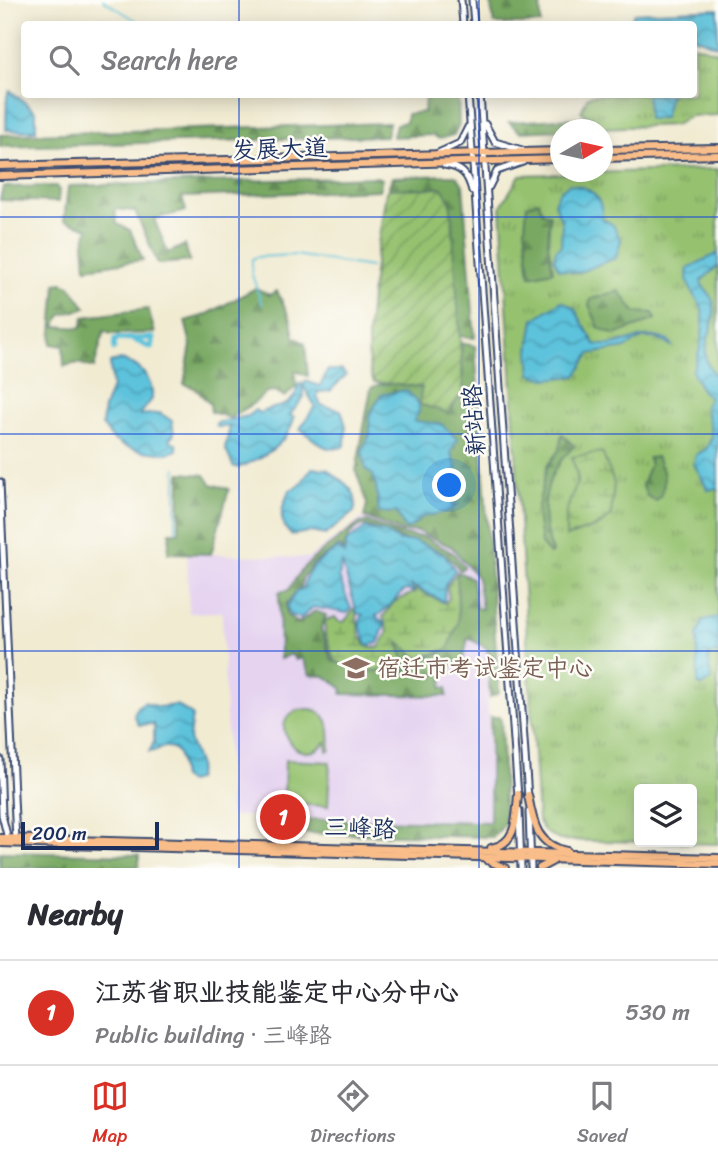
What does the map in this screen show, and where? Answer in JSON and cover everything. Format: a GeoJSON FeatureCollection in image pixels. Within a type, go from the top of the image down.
{"type":"FeatureCollection","features":[{"type":"Feature","properties":{"kind":"main road"},"geometry":{"type":"LineString","coordinates":[[613,150],[718,148]]}},
{"type":"Feature","properties":{"kind":"main road","name":"发展大道"},"geometry":{"type":"LineString","coordinates":[[0,166],[550,152]]}},
{"type":"Feature","properties":{"kind":"main road"},"geometry":{"type":"LineString","coordinates":[[613,158],[718,155]]}},
{"type":"Feature","properties":{"kind":"main road","name":"发展大道"},"geometry":{"type":"LineString","coordinates":[[0,176],[550,160]]}},
{"type":"Feature","properties":{"kind":"main road"},"geometry":{"type":"LineString","coordinates":[[458,853],[496,848],[509,839],[516,824],[518,794]]}},
{"type":"Feature","properties":{"kind":"main road"},"geometry":{"type":"LineString","coordinates":[[528,795],[534,826],[545,843],[586,857]]}},
{"type":"Feature","properties":{"kind":"main road","name":"三峰路"},"geometry":{"type":"LineString","coordinates":[[0,841],[532,856],[718,858]]}},
{"type":"Feature","properties":{"kind":"main road"},"geometry":{"type":"LineString","coordinates":[[458,853],[495,862],[505,868]]}},
{"type":"Feature","properties":{"kind":"main road"},"geometry":{"type":"LineString","coordinates":[[540,868],[549,862],[586,857]]}},
{"type":"Feature","properties":{"kind":"main road","name":"三峰路"},"geometry":{"type":"LineString","coordinates":[[586,857],[718,864]]}},
{"type":"Feature","properties":{"kind":"street"},"geometry":{"type":"LineString","coordinates":[[461,0],[463,21]]}},
{"type":"Feature","properties":{"kind":"street"},"geometry":{"type":"LineString","coordinates":[[472,0],[474,21]]}},
{"type":"Feature","properties":{"kind":"street"},"geometry":{"type":"LineString","coordinates":[[434,155],[460,144],[467,135],[468,98]]}},
{"type":"Feature","properties":{"kind":"street","name":"新站路"},"geometry":{"type":"LineString","coordinates":[[468,98],[521,868]]}},
{"type":"Feature","properties":{"kind":"street"},"geometry":{"type":"LineString","coordinates":[[480,98],[487,132],[495,142],[539,152]]}},
{"type":"Feature","properties":{"kind":"street","name":"新站路"},"geometry":{"type":"LineString","coordinates":[[480,98],[531,868]]}},
{"type":"Feature","properties":{"kind":"street"},"geometry":{"type":"LineString","coordinates":[[489,208],[491,181],[496,171],[511,164],[540,160]]}},
{"type":"Feature","properties":{"kind":"street"},"geometry":{"type":"LineString","coordinates":[[434,163],[460,168],[466,174],[476,206]]}},
{"type":"Feature","properties":{"kind":"street"},"geometry":{"type":"LineString","coordinates":[[0,482],[12,841]]}},
{"type":"Feature","properties":{"kind":"street"},"geometry":{"type":"LineString","coordinates":[[0,759],[2,815],[12,841]]}},
{"type":"Feature","properties":{"kind":"shaded area","name":"宿迁市考试鉴定中心"},"geometry":{"type":"Polygon","coordinates":[[[364,517],[417,531],[452,547],[477,577],[487,648],[490,822],[230,816],[222,612],[189,613],[187,553],[308,558],[364,517]]]}},
{"type":"Feature","properties":{"kind":"green space"},"geometry":{"type":"Polygon","coordinates":[[[490,0],[540,0],[541,21],[494,21],[490,0]]]}},
{"type":"Feature","properties":{"kind":"green space"},"geometry":{"type":"Polygon","coordinates":[[[697,46],[718,52],[718,115],[691,116],[675,125],[613,128],[613,119],[595,119],[581,112],[587,98],[697,98],[697,46]]]}},
{"type":"Feature","properties":{"kind":"green space"},"geometry":{"type":"Polygon","coordinates":[[[425,98],[458,98],[459,124],[454,135],[439,139],[433,135],[393,137],[396,124],[406,122],[407,114],[424,112],[425,98]]]}},
{"type":"Feature","properties":{"kind":"green space"},"geometry":{"type":"Polygon","coordinates":[[[590,117],[592,119],[558,119],[590,117]]]}},
{"type":"Feature","properties":{"kind":"green space"},"geometry":{"type":"Polygon","coordinates":[[[550,119],[550,131],[520,132],[509,122],[550,119]]]}},
{"type":"Feature","properties":{"kind":"green space"},"geometry":{"type":"Polygon","coordinates":[[[389,123],[386,136],[0,147],[0,135],[389,123]]]}},
{"type":"Feature","properties":{"kind":"green space"},"geometry":{"type":"Polygon","coordinates":[[[718,169],[718,844],[697,843],[697,784],[634,784],[634,842],[559,840],[544,831],[538,820],[501,206],[520,175],[550,174],[550,182],[613,182],[613,172],[718,169]]]}},
{"type":"Feature","properties":{"kind":"green space"},"geometry":{"type":"Polygon","coordinates":[[[376,177],[382,179],[379,190],[182,197],[186,211],[154,219],[168,253],[185,245],[190,261],[158,264],[135,211],[115,209],[117,224],[130,230],[143,260],[86,268],[84,243],[88,228],[64,220],[70,186],[376,177]]]}},
{"type":"Feature","properties":{"kind":"green space"},"geometry":{"type":"Polygon","coordinates":[[[392,177],[458,177],[463,185],[475,338],[460,336],[450,201],[442,188],[388,189],[392,177]]]}},
{"type":"Feature","properties":{"kind":"green space"},"geometry":{"type":"Polygon","coordinates":[[[56,186],[59,190],[58,202],[0,200],[3,187],[56,186]]]}},
{"type":"Feature","properties":{"kind":"green space"},"geometry":{"type":"Polygon","coordinates":[[[442,188],[450,201],[452,216],[464,399],[458,398],[449,413],[419,404],[422,387],[374,382],[369,367],[368,345],[372,290],[386,192],[388,189],[442,188]]]}},
{"type":"Feature","properties":{"kind":"green space"},"geometry":{"type":"Polygon","coordinates":[[[538,201],[543,213],[550,214],[548,243],[553,271],[530,276],[525,228],[527,205],[538,201]]]}},
{"type":"Feature","properties":{"kind":"green space"},"geometry":{"type":"Polygon","coordinates":[[[56,284],[70,286],[86,308],[61,315],[55,326],[81,328],[84,317],[148,309],[155,333],[111,334],[104,331],[94,368],[78,363],[64,366],[63,346],[51,344],[56,284]]]}},
{"type":"Feature","properties":{"kind":"green space"},"geometry":{"type":"Polygon","coordinates":[[[256,288],[269,295],[277,291],[291,320],[294,337],[305,343],[308,376],[295,371],[296,386],[285,397],[275,391],[266,392],[230,418],[211,412],[210,404],[195,388],[184,384],[191,345],[185,321],[206,315],[256,288]]]}},
{"type":"Feature","properties":{"kind":"green space"},"geometry":{"type":"Polygon","coordinates":[[[619,291],[635,312],[653,313],[656,319],[615,335],[599,328],[589,305],[591,299],[619,291]]]}},
{"type":"Feature","properties":{"kind":"green space"},"geometry":{"type":"Polygon","coordinates":[[[461,343],[475,346],[499,693],[490,697],[487,648],[468,638],[462,665],[444,664],[442,688],[447,688],[447,696],[342,694],[343,689],[325,676],[310,675],[302,658],[296,660],[291,654],[280,659],[279,592],[289,590],[311,561],[360,523],[368,522],[403,535],[424,537],[453,553],[464,567],[460,570],[449,557],[428,546],[369,527],[354,530],[343,551],[339,546],[314,563],[302,578],[301,587],[286,604],[287,615],[298,623],[315,611],[326,615],[321,629],[332,661],[367,671],[404,671],[408,668],[397,640],[420,656],[433,656],[448,649],[458,613],[457,572],[472,578],[476,608],[482,609],[477,577],[452,547],[417,531],[403,532],[364,517],[367,504],[356,471],[371,388],[392,383],[464,399],[461,343]]]}},
{"type":"Feature","properties":{"kind":"green space"},"geometry":{"type":"Polygon","coordinates":[[[562,434],[574,446],[554,472],[546,494],[545,518],[552,552],[550,554],[541,544],[537,511],[547,466],[559,450],[562,434]]]}},
{"type":"Feature","properties":{"kind":"green space"},"geometry":{"type":"Polygon","coordinates":[[[602,452],[614,483],[611,516],[600,525],[566,537],[566,512],[578,479],[572,457],[602,452]]]}},
{"type":"Feature","properties":{"kind":"green space"},"geometry":{"type":"Polygon","coordinates":[[[656,457],[661,467],[664,486],[656,501],[647,496],[642,485],[650,464],[648,458],[656,457]]]}},
{"type":"Feature","properties":{"kind":"green space"},"geometry":{"type":"Polygon","coordinates":[[[180,473],[205,475],[211,484],[229,489],[211,554],[168,553],[170,532],[179,532],[180,473]]]}},
{"type":"Feature","properties":{"kind":"green space"},"geometry":{"type":"Polygon","coordinates":[[[457,572],[458,623],[448,649],[419,658],[397,641],[407,667],[390,671],[360,669],[334,660],[325,634],[325,620],[335,617],[344,622],[355,608],[360,636],[367,646],[379,648],[388,632],[383,617],[394,602],[415,592],[415,589],[445,603],[449,598],[447,586],[457,572]]]}},
{"type":"Feature","properties":{"kind":"green space"},"geometry":{"type":"Polygon","coordinates":[[[311,709],[327,720],[330,750],[327,751],[326,742],[314,751],[303,751],[294,747],[287,738],[284,728],[287,719],[295,712],[311,709]]]}},
{"type":"Feature","properties":{"kind":"green space"},"geometry":{"type":"Polygon","coordinates":[[[490,717],[499,717],[501,720],[505,824],[493,837],[297,833],[288,825],[287,819],[490,822],[490,717]]]}},
{"type":"Feature","properties":{"kind":"green space"},"geometry":{"type":"Polygon","coordinates":[[[285,760],[330,762],[328,806],[284,804],[285,760]]]}},
{"type":"Feature","properties":{"kind":"green space"},"geometry":{"type":"Polygon","coordinates":[[[0,852],[139,855],[139,867],[0,868],[0,852]]]}},
{"type":"Feature","properties":{"kind":"water"},"geometry":{"type":"Polygon","coordinates":[[[718,9],[717,46],[697,38],[697,21],[630,21],[634,13],[718,9]]]}},
{"type":"Feature","properties":{"kind":"water"},"geometry":{"type":"Polygon","coordinates":[[[10,90],[36,112],[36,131],[6,130],[7,96],[10,90]]]}},
{"type":"Feature","properties":{"kind":"water"},"geometry":{"type":"Polygon","coordinates":[[[647,98],[669,98],[664,118],[648,119],[647,98]]]}},
{"type":"Feature","properties":{"kind":"water"},"geometry":{"type":"Polygon","coordinates":[[[569,184],[583,187],[598,198],[602,218],[613,225],[621,240],[616,258],[577,273],[559,269],[554,259],[556,250],[561,246],[562,222],[554,203],[559,192],[569,184]]]}},
{"type":"Feature","properties":{"kind":"water"},"geometry":{"type":"Polygon","coordinates":[[[718,253],[718,266],[701,281],[714,304],[705,351],[706,360],[718,376],[718,488],[708,490],[694,464],[696,455],[706,449],[712,437],[705,406],[710,397],[702,391],[692,371],[701,339],[703,313],[687,274],[688,268],[718,253]]]}},
{"type":"Feature","properties":{"kind":"water"},"geometry":{"type":"Polygon","coordinates":[[[562,301],[574,308],[595,344],[615,344],[641,338],[650,337],[659,338],[670,342],[672,346],[655,338],[642,338],[625,348],[590,354],[576,376],[546,379],[531,374],[529,350],[534,319],[562,301]]]}},
{"type":"Feature","properties":{"kind":"water"},"geometry":{"type":"Polygon","coordinates":[[[120,360],[139,368],[148,379],[152,399],[140,415],[160,413],[172,421],[174,434],[169,439],[177,445],[177,450],[156,453],[129,448],[110,436],[102,425],[104,408],[112,387],[110,363],[120,360]]]}},
{"type":"Feature","properties":{"kind":"water"},"geometry":{"type":"Polygon","coordinates":[[[328,370],[342,370],[346,375],[330,391],[318,392],[321,405],[341,410],[346,426],[345,446],[331,449],[300,429],[315,406],[304,387],[305,381],[320,386],[328,370]]]}},
{"type":"Feature","properties":{"kind":"water"},"geometry":{"type":"Polygon","coordinates":[[[299,383],[302,384],[304,397],[290,415],[294,417],[287,435],[265,455],[238,468],[233,466],[225,448],[230,427],[217,427],[216,423],[248,416],[255,410],[260,413],[283,406],[292,399],[299,383]]]}},
{"type":"Feature","properties":{"kind":"water"},"geometry":{"type":"Polygon","coordinates":[[[406,390],[419,404],[419,412],[414,421],[441,424],[458,439],[451,451],[460,479],[452,503],[452,506],[458,504],[455,507],[423,517],[405,529],[396,512],[379,513],[373,475],[366,470],[362,451],[370,434],[369,416],[381,395],[406,390]]]}},
{"type":"Feature","properties":{"kind":"water"},"geometry":{"type":"Polygon","coordinates":[[[312,468],[327,469],[349,487],[355,497],[354,512],[325,535],[310,532],[291,535],[283,524],[283,507],[290,490],[299,486],[312,468]]]}},
{"type":"Feature","properties":{"kind":"water"},"geometry":{"type":"Polygon","coordinates":[[[366,528],[387,533],[399,541],[415,541],[427,546],[445,555],[455,570],[445,585],[444,602],[411,585],[414,592],[405,590],[376,616],[385,624],[378,643],[367,645],[359,623],[363,615],[357,613],[342,562],[339,577],[351,609],[347,613],[313,607],[301,618],[290,615],[287,606],[296,592],[304,587],[307,575],[315,565],[338,548],[344,554],[347,541],[366,528]]]}},
{"type":"Feature","properties":{"kind":"water"},"geometry":{"type":"Polygon","coordinates":[[[718,617],[718,653],[708,655],[711,680],[701,686],[698,684],[697,636],[703,620],[718,617]]]}},
{"type":"Feature","properties":{"kind":"water"},"geometry":{"type":"Polygon","coordinates":[[[144,702],[159,707],[177,705],[192,715],[189,739],[199,766],[196,780],[188,782],[182,778],[180,758],[175,750],[165,747],[149,752],[154,742],[154,724],[139,725],[134,715],[137,707],[144,702]]]}},
{"type":"Feature","properties":{"kind":"waterway"},"geometry":{"type":"LineString","coordinates":[[103,0],[137,21]]}},
{"type":"Feature","properties":{"kind":"waterway"},"geometry":{"type":"LineString","coordinates":[[262,304],[252,275],[252,259],[257,257],[295,255],[370,267]]}},
{"type":"Feature","properties":{"kind":"waterway"},"geometry":{"type":"LineString","coordinates":[[114,349],[115,339],[153,338],[151,348],[134,340]]}},
{"type":"Feature","properties":{"kind":"waterway"},"geometry":{"type":"LineString","coordinates":[[176,468],[176,530]]}},
{"type":"Feature","properties":{"kind":"place","name":"宿迁市考试鉴定中心"},"geometry":{"type":"Point","coordinates":[356,668]}},
{"type":"Feature","properties":{"kind":"place","name":"江苏省职业技能鉴定中心分中心"},"geometry":{"type":"Point","coordinates":[283,817]}}]}
